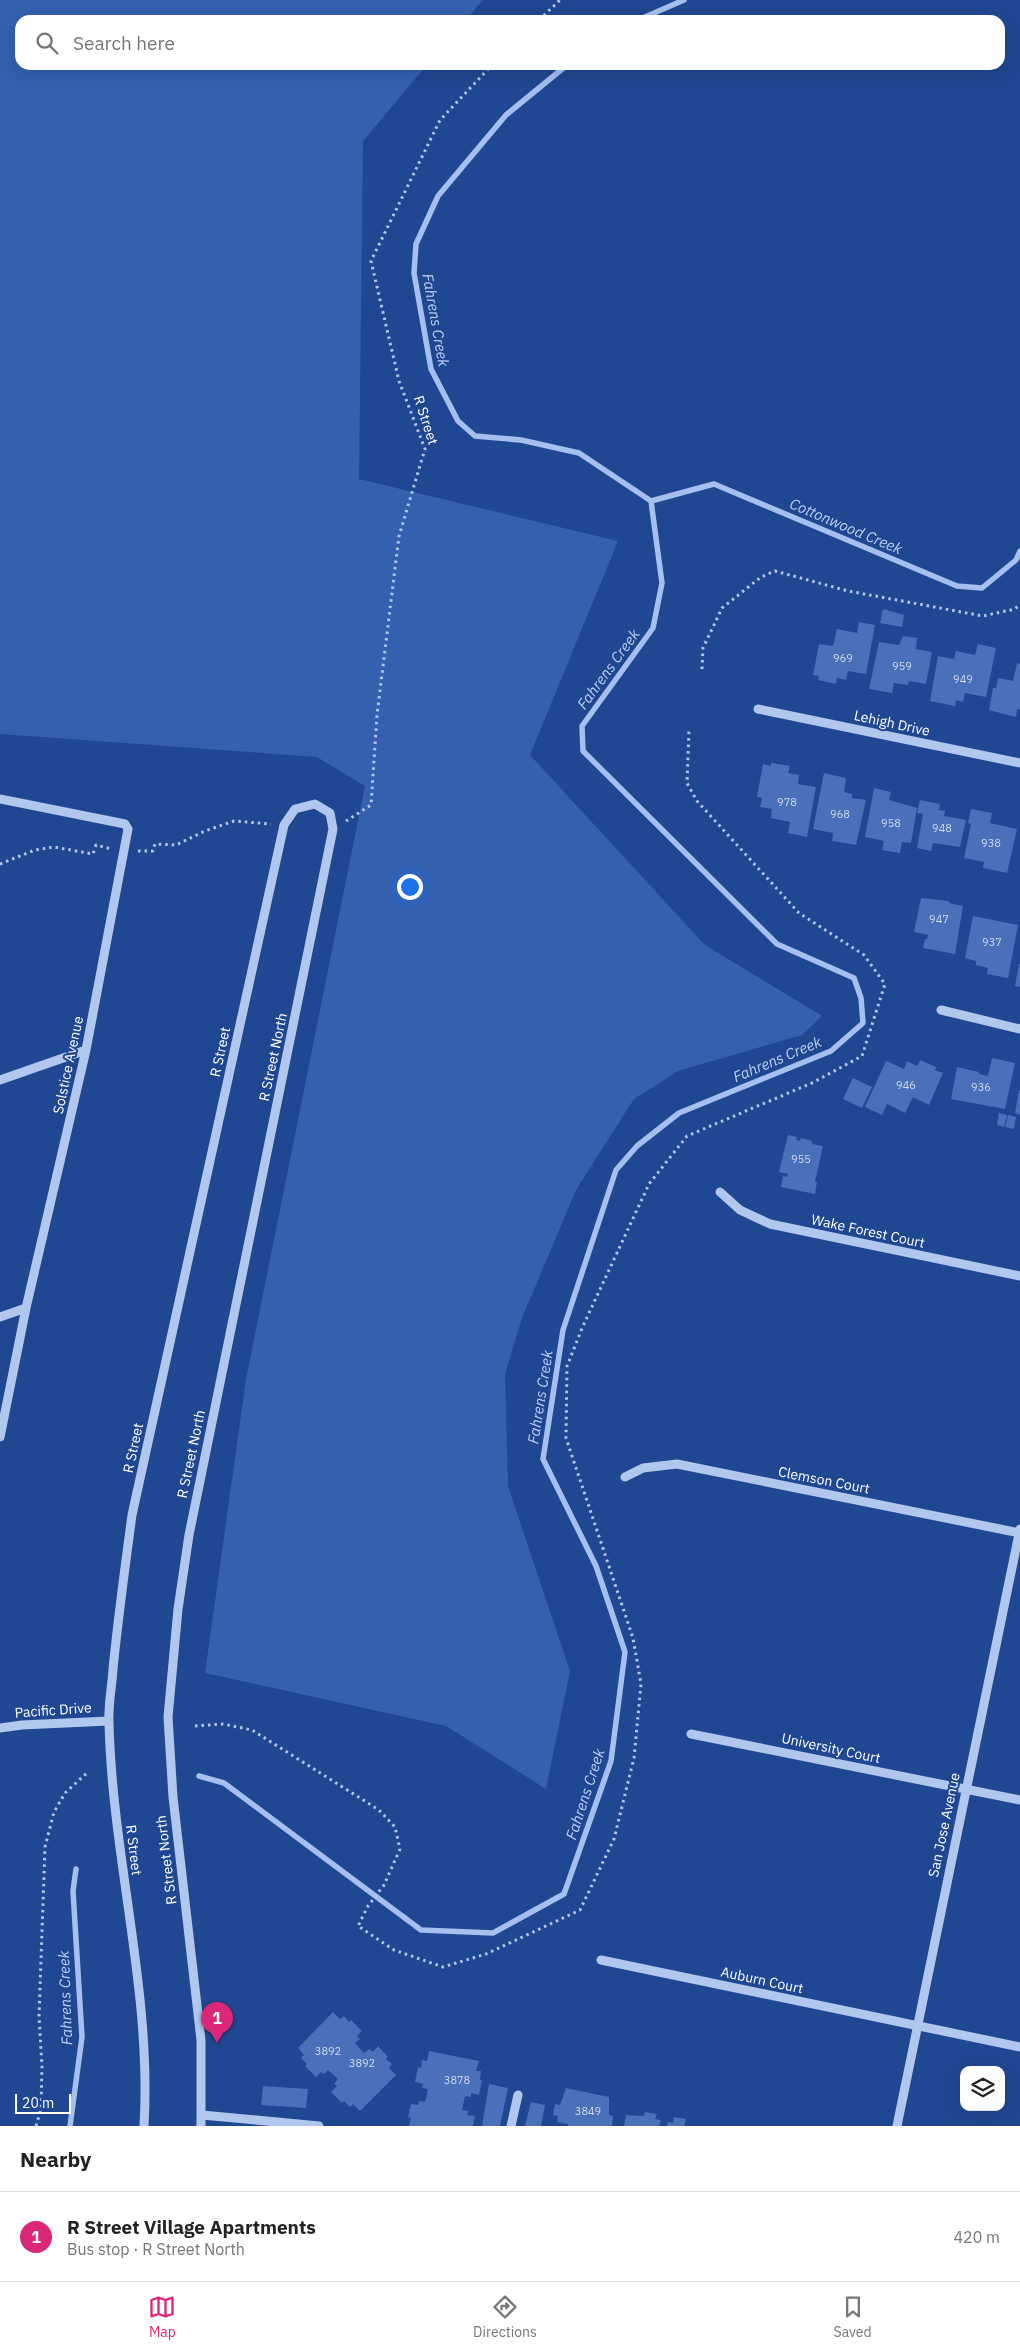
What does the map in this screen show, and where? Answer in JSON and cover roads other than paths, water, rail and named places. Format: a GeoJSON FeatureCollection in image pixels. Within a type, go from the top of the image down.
{"type":"FeatureCollection","features":[{"type":"Feature","properties":{"kind":"street","name":"Lehigh Drive"},"geometry":{"type":"LineString","coordinates":[[758,709],[1020,763]]}},
{"type":"Feature","properties":{"kind":"street","name":"Solstice Avenue"},"geometry":{"type":"LineString","coordinates":[[0,799],[125,824],[128,829],[86,1050],[26,1308],[0,1436]]}},
{"type":"Feature","properties":{"kind":"street","name":"R Street"},"geometry":{"type":"LineString","coordinates":[[144,2126],[146,2089],[141,2011],[116,1822],[108,1721],[118,1609],[132,1515],[284,825],[295,809],[314,804],[330,813],[333,828]]}},
{"type":"Feature","properties":{"kind":"street","name":"R Street North"},"geometry":{"type":"LineString","coordinates":[[201,2126],[201,2040],[172,1797],[168,1717],[178,1609],[191,1525],[333,828]]}},
{"type":"Feature","properties":{"kind":"street"},"geometry":{"type":"LineString","coordinates":[[941,1010],[1020,1029]]}},
{"type":"Feature","properties":{"kind":"street"},"geometry":{"type":"LineString","coordinates":[[0,1080],[86,1050]]}},
{"type":"Feature","properties":{"kind":"street","name":"Wake Forest Court"},"geometry":{"type":"LineString","coordinates":[[720,1192],[740,1210],[770,1224],[1020,1276]]}},
{"type":"Feature","properties":{"kind":"street"},"geometry":{"type":"LineString","coordinates":[[0,1317],[26,1308]]}},
{"type":"Feature","properties":{"kind":"street","name":"Clemson Court"},"geometry":{"type":"LineString","coordinates":[[625,1477],[643,1468],[677,1464],[1020,1532]]}},
{"type":"Feature","properties":{"kind":"street","name":"San Jose Avenue"},"geometry":{"type":"LineString","coordinates":[[897,2126],[1020,1532]]}},
{"type":"Feature","properties":{"kind":"street","name":"Pacific Drive"},"geometry":{"type":"LineString","coordinates":[[0,1728],[22,1725],[108,1721]]}},
{"type":"Feature","properties":{"kind":"street","name":"University Court"},"geometry":{"type":"LineString","coordinates":[[691,1734],[1020,1800]]}},
{"type":"Feature","properties":{"kind":"street","name":"Auburn Court"},"geometry":{"type":"LineString","coordinates":[[601,1960],[916,2027],[1020,2047]]}},
{"type":"Feature","properties":{"kind":"street"},"geometry":{"type":"LineString","coordinates":[[511,2126],[518,2095]]}},
{"type":"Feature","properties":{"kind":"street"},"geometry":{"type":"LineString","coordinates":[[202,2115],[319,2126]]}},
{"type":"Feature","properties":{"kind":"waterway","name":"Fahrens Creek"},"geometry":{"type":"LineString","coordinates":[[650,15],[684,0]]}},
{"type":"Feature","properties":{"kind":"waterway","name":"Fahrens Creek"},"geometry":{"type":"LineString","coordinates":[[199,1776],[224,1783],[421,1930],[493,1933],[564,1894],[611,1761],[625,1652],[596,1566],[543,1459],[563,1330],[616,1170],[637,1146],[679,1113],[831,1051],[863,1023],[861,998],[854,978],[777,944],[583,751],[582,726],[653,628],[662,583],[651,501],[579,453],[521,440],[475,436],[458,421],[431,369],[414,273],[416,244],[438,196],[506,115],[561,70]]}},
{"type":"Feature","properties":{"kind":"waterway","name":"Cottonwood Creek"},"geometry":{"type":"LineString","coordinates":[[651,501],[714,484],[957,586],[982,588],[1016,560],[1020,551]]}},
{"type":"Feature","properties":{"kind":"waterway","name":"Fahrens Creek"},"geometry":{"type":"LineString","coordinates":[[70,2126],[82,2037],[73,1891],[76,1869]]}},
{"type":"Feature","properties":{"kind":"place","name":"R Street Village Apartments"},"geometry":{"type":"Point","coordinates":[217,2043]}}]}
